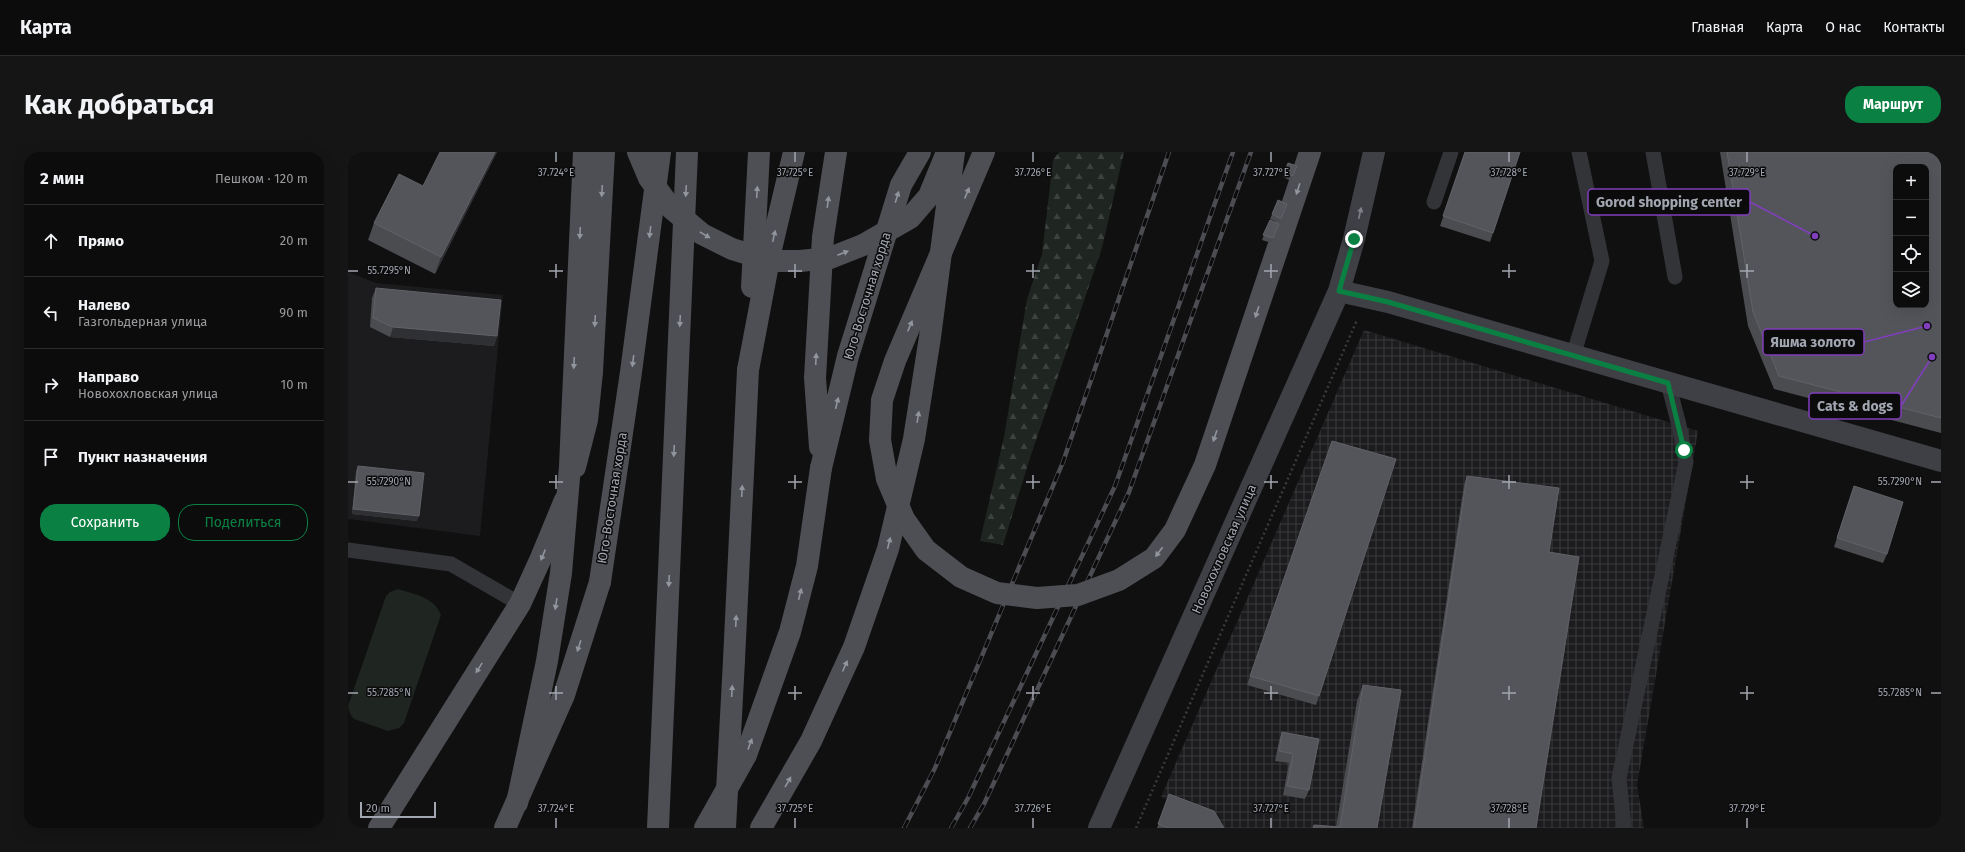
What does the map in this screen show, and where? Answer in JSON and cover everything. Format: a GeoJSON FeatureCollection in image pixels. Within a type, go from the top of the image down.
{"type":"FeatureCollection","features":[{"type":"Feature","properties":{"kind":"main road"},"geometry":{"type":"LineString","coordinates":[[517,803],[547,661],[560,573],[570,466],[584,152]]}},
{"type":"Feature","properties":{"kind":"main road"},"geometry":{"type":"LineString","coordinates":[[379,828],[520,604],[542,558],[568,493],[587,420],[592,372],[604,152]]}},
{"type":"Feature","properties":{"kind":"main road"},"geometry":{"type":"LineString","coordinates":[[638,152],[649,178],[671,208],[702,234],[732,249],[771,261],[800,261],[830,258],[863,245],[910,218],[929,196],[947,152]]}},
{"type":"Feature","properties":{"kind":"main road","name":"Юго-Восточная хорда"},"geometry":{"type":"LineString","coordinates":[[505,828],[564,695],[600,582],[631,372],[660,152]]}},
{"type":"Feature","properties":{"kind":"main road"},"geometry":{"type":"LineString","coordinates":[[658,828],[688,152]]}},
{"type":"Feature","properties":{"kind":"main road"},"geometry":{"type":"LineString","coordinates":[[725,828],[759,152]]}},
{"type":"Feature","properties":{"kind":"main road"},"geometry":{"type":"LineString","coordinates":[[748,370],[771,249],[794,152]]}},
{"type":"Feature","properties":{"kind":"main road"},"geometry":{"type":"LineString","coordinates":[[821,468],[815,378],[823,237],[836,152]]}},
{"type":"Feature","properties":{"kind":"main road","name":"Юго-Восточная хорда"},"geometry":{"type":"LineString","coordinates":[[705,828],[746,755],[790,632],[807,566],[821,468],[848,356],[901,185],[920,152]]}},
{"type":"Feature","properties":{"kind":"main road"},"geometry":{"type":"LineString","coordinates":[[761,828],[815,734],[854,648],[888,549],[914,439],[930,336],[954,152]]}},
{"type":"Feature","properties":{"kind":"main road"},"geometry":{"type":"LineString","coordinates":[[984,152],[895,361],[882,400],[880,440],[887,479],[904,519],[926,550],[961,577],[997,593],[1037,598],[1078,595],[1119,580],[1154,558],[1175,530],[1205,465],[1310,152]]}},
{"type":"Feature","properties":{"kind":"main road"},"geometry":{"type":"LineString","coordinates":[[389,828],[397,798]]}},
{"type":"Feature","properties":{"kind":"street","name":"Новохохловская улица"},"geometry":{"type":"LineString","coordinates":[[1099,828],[1339,291],[1354,239],[1374,152]]}},
{"type":"Feature","properties":{"kind":"street"},"geometry":{"type":"LineString","coordinates":[[1339,291],[1388,302],[1941,461]]}},
{"type":"Feature","properties":{"kind":"lane"},"geometry":{"type":"LineString","coordinates":[[1434,202],[1451,152]]}},
{"type":"Feature","properties":{"kind":"lane"},"geometry":{"type":"LineString","coordinates":[[1573,356],[1602,261],[1579,152]]}},
{"type":"Feature","properties":{"kind":"lane"},"geometry":{"type":"LineString","coordinates":[[1653,152],[1675,278]]}},
{"type":"Feature","properties":{"kind":"lane"},"geometry":{"type":"LineString","coordinates":[[1624,828],[1619,778],[1686,462],[1679,425],[1668,383]]}},
{"type":"Feature","properties":{"kind":"lane"},"geometry":{"type":"LineString","coordinates":[[348,550],[451,564],[520,604]]}},
{"type":"Feature","properties":{"kind":"path"},"geometry":{"type":"LineString","coordinates":[[1136,828],[1358,318]]}},
{"type":"Feature","properties":{"kind":"shaded area"},"geometry":{"type":"Polygon","coordinates":[[[348,272],[376,283],[503,295],[480,536],[348,519],[348,272]]]}},
{"type":"Feature","properties":{"kind":"shaded area"},"geometry":{"type":"Polygon","coordinates":[[[1364,330],[1698,431],[1637,785],[1644,828],[1220,828],[1161,797],[1364,330]]]}},
{"type":"Feature","properties":{"kind":"green space"},"geometry":{"type":"Polygon","coordinates":[[[1059,152],[1124,152],[1102,248],[1031,455],[1003,545],[980,541],[1004,437],[1027,299],[1042,254],[1053,160],[1059,152]]]}},
{"type":"Feature","properties":{"kind":"green space"},"geometry":{"type":"Polygon","coordinates":[[[398,589],[429,600],[438,609],[441,615],[404,723],[399,728],[388,731],[354,719],[350,714],[348,706],[386,596],[390,592],[398,589]]]}},
{"type":"Feature","properties":{"kind":"building"},"geometry":{"type":"Polygon","coordinates":[[[440,152],[495,152],[441,257],[374,223],[399,174],[423,186],[440,152]]]}},
{"type":"Feature","properties":{"kind":"building"},"geometry":{"type":"Polygon","coordinates":[[[1465,152],[1520,152],[1493,233],[1443,216],[1465,152]]]}},
{"type":"Feature","properties":{"kind":"building"},"geometry":{"type":"Polygon","coordinates":[[[1727,152],[1941,152],[1941,418],[1779,376],[1753,312],[1727,152]]]}},
{"type":"Feature","properties":{"kind":"building"},"geometry":{"type":"Polygon","coordinates":[[[1288,163],[1297,166],[1293,176],[1284,173],[1288,163]]]}},
{"type":"Feature","properties":{"kind":"building"},"geometry":{"type":"Polygon","coordinates":[[[1278,200],[1287,204],[1281,219],[1272,214],[1278,200]]]}},
{"type":"Feature","properties":{"kind":"building"},"geometry":{"type":"Polygon","coordinates":[[[1270,220],[1279,224],[1273,238],[1263,235],[1270,220]]]}},
{"type":"Feature","properties":{"kind":"building"},"geometry":{"type":"Polygon","coordinates":[[[376,288],[501,300],[497,336],[393,327],[373,318],[376,288]]]}},
{"type":"Feature","properties":{"kind":"building"},"geometry":{"type":"Polygon","coordinates":[[[1332,441],[1396,459],[1319,696],[1250,676],[1332,441]]]}},
{"type":"Feature","properties":{"kind":"building"},"geometry":{"type":"Polygon","coordinates":[[[358,466],[424,473],[419,516],[353,509],[358,466]]]}},
{"type":"Feature","properties":{"kind":"building"},"geometry":{"type":"Polygon","coordinates":[[[1467,476],[1559,488],[1549,552],[1579,557],[1536,828],[1414,828],[1467,476]]]}},
{"type":"Feature","properties":{"kind":"building"},"geometry":{"type":"Polygon","coordinates":[[[1854,486],[1903,502],[1887,554],[1837,538],[1854,486]]]}},
{"type":"Feature","properties":{"kind":"building"},"geometry":{"type":"Polygon","coordinates":[[[1363,685],[1401,690],[1377,828],[1313,828],[1314,825],[1340,827],[1363,685]]]}},
{"type":"Feature","properties":{"kind":"building"},"geometry":{"type":"Polygon","coordinates":[[[1282,732],[1319,739],[1309,790],[1287,786],[1293,754],[1279,751],[1282,732]]]}},
{"type":"Feature","properties":{"kind":"building"},"geometry":{"type":"Polygon","coordinates":[[[1169,794],[1214,811],[1224,828],[1169,828],[1158,824],[1169,794]]]}},
{"type":"Feature","properties":{"kind":"railway"},"geometry":{"type":"LineString","coordinates":[[904,828],[935,768],[1063,462],[1169,152]]}},
{"type":"Feature","properties":{"kind":"railway"},"geometry":{"type":"LineString","coordinates":[[951,828],[968,798],[1115,486],[1233,152]]}},
{"type":"Feature","properties":{"kind":"railway"},"geometry":{"type":"LineString","coordinates":[[970,828],[984,804],[1129,492],[1251,152]]}},
{"type":"Feature","properties":{"kind":"place","name":"Gorod shopping center"},"geometry":{"type":"Point","coordinates":[1815,236]}},
{"type":"Feature","properties":{"kind":"place","name":"Яшма золото"},"geometry":{"type":"Point","coordinates":[1927,326]}},
{"type":"Feature","properties":{"kind":"place","name":"Cats & dogs"},"geometry":{"type":"Point","coordinates":[1932,357]}},
{"type":"Feature","properties":{"kind":"route"},"geometry":{"type":"LineString","coordinates":[[1354,239],[1339,291],[1388,302],[1668,383],[1684,450]]}}]}
